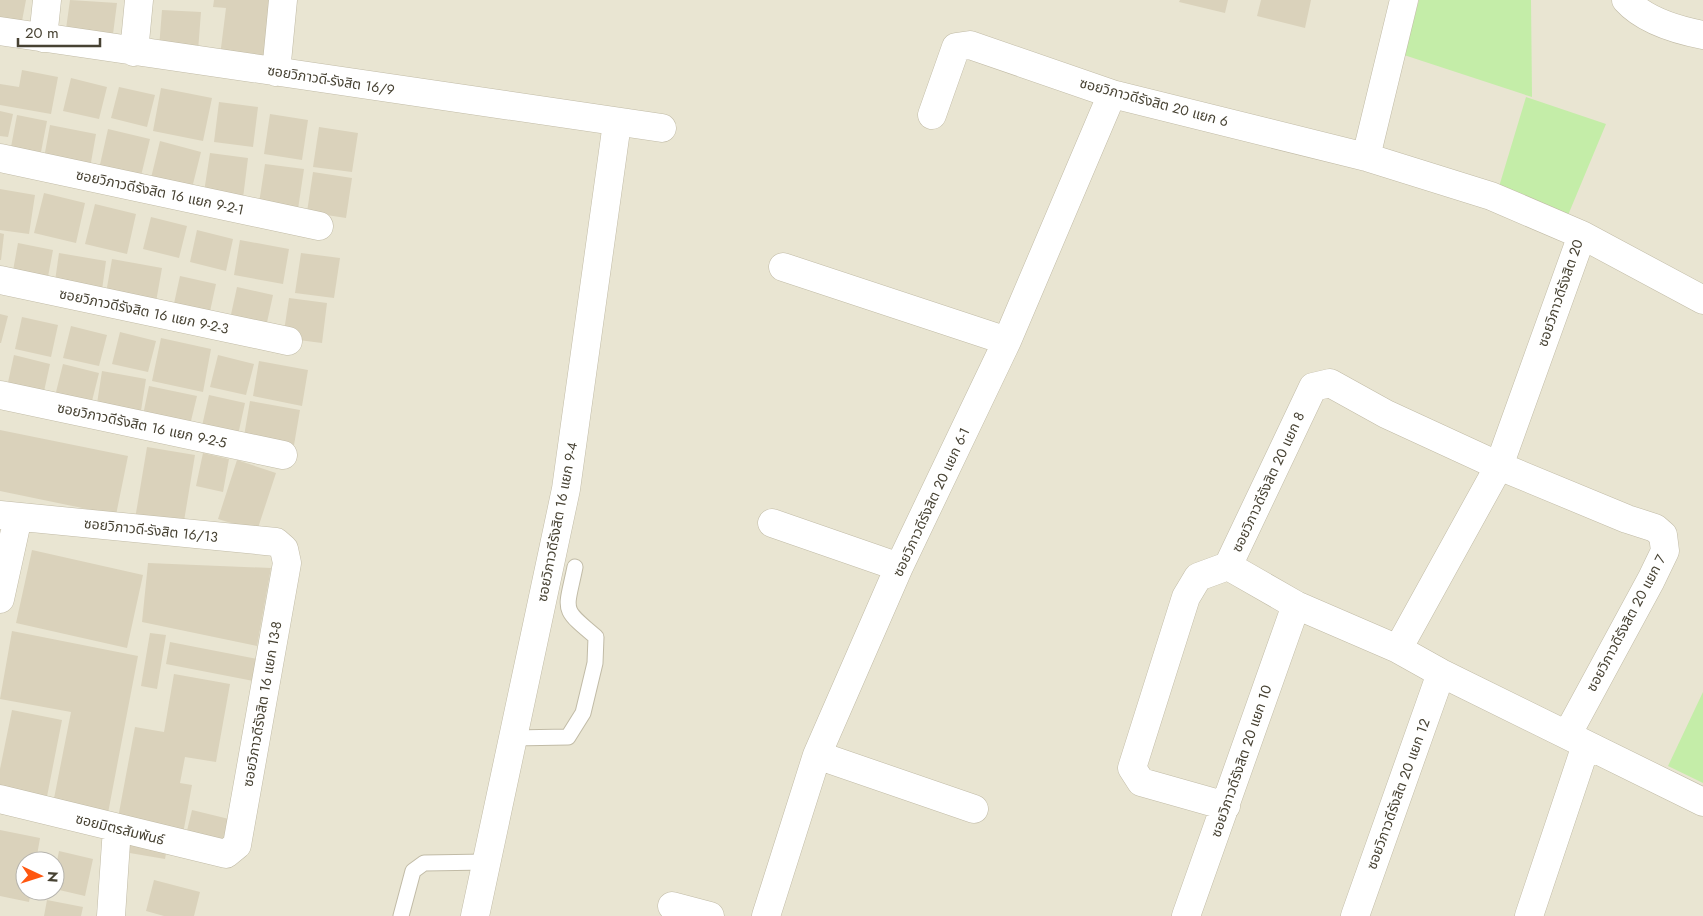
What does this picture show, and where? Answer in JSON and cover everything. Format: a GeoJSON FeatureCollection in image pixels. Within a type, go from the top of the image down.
{"type":"FeatureCollection","features":[{"type":"Feature","properties":{"kind":"street"},"geometry":{"type":"LineString","coordinates":[[43,38],[47,0]]}},
{"type":"Feature","properties":{"kind":"street"},"geometry":{"type":"LineString","coordinates":[[134,52],[139,0]]}},
{"type":"Feature","properties":{"kind":"street"},"geometry":{"type":"LineString","coordinates":[[276,72],[283,0]]}},
{"type":"Feature","properties":{"kind":"street"},"geometry":{"type":"LineString","coordinates":[[1366,157],[1404,0]]}},
{"type":"Feature","properties":{"kind":"street"},"geometry":{"type":"LineString","coordinates":[[1626,0],[1636,11],[1686,32],[1703,36]]}},
{"type":"Feature","properties":{"kind":"street","name":"ซอยวิภาวดี-รังสิต 16/9"},"geometry":{"type":"LineString","coordinates":[[0,31],[617,123],[662,128]]}},
{"type":"Feature","properties":{"kind":"street","name":"ซอยวิภาวดีรังสิต 20 แยก 6"},"geometry":{"type":"LineString","coordinates":[[932,114],[956,47],[970,45],[1112,94],[1366,157]]}},
{"type":"Feature","properties":{"kind":"street","name":"ซอยวิภาวดีรังสิต 20 แยก 6-1"},"geometry":{"type":"LineString","coordinates":[[766,916],[817,755],[899,567],[1007,341],[1112,94]]}},
{"type":"Feature","properties":{"kind":"street","name":"ซอยวิภาวดีรังสิต 16 แยก 9-4"},"geometry":{"type":"LineString","coordinates":[[475,916],[566,489],[617,123]]}},
{"type":"Feature","properties":{"kind":"street","name":"ซอยวิภาวดีรังสิต 20"},"geometry":{"type":"LineString","coordinates":[[1366,157],[1491,196],[1582,235],[1499,466],[1398,649]]}},
{"type":"Feature","properties":{"kind":"street","name":"ซอยวิภาวดีรังสิต 16 แยก 9-2-1"},"geometry":{"type":"LineString","coordinates":[[0,158],[319,226]]}},
{"type":"Feature","properties":{"kind":"street"},"geometry":{"type":"LineString","coordinates":[[1582,235],[1703,300]]}},
{"type":"Feature","properties":{"kind":"street"},"geometry":{"type":"LineString","coordinates":[[784,267],[1007,341]]}},
{"type":"Feature","properties":{"kind":"street","name":"ซอยวิภาวดีรังสิต 16 แยก 9-2-3"},"geometry":{"type":"LineString","coordinates":[[0,280],[288,342]]}},
{"type":"Feature","properties":{"kind":"street","name":"ซอยวิภาวดีรังสิต 20 แยก 8"},"geometry":{"type":"LineString","coordinates":[[1226,806],[1141,782],[1132,768],[1186,597],[1198,576],[1228,566],[1313,387],[1322,383],[1330,384],[1386,414],[1499,466]]}},
{"type":"Feature","properties":{"kind":"street","name":"ซอยวิภาวดีรังสิต 16 แยก 9-2-5"},"geometry":{"type":"LineString","coordinates":[[0,395],[283,455]]}},
{"type":"Feature","properties":{"kind":"street","name":"ซอยวิภาวดีรังสิต 20 แยก 7"},"geometry":{"type":"LineString","coordinates":[[1499,466],[1626,519],[1655,528],[1663,535],[1665,550],[1576,740]]}},
{"type":"Feature","properties":{"kind":"street"},"geometry":{"type":"LineString","coordinates":[[0,599],[9,516]]}},
{"type":"Feature","properties":{"kind":"street","name":"ซอยวิภาวดี-รังสิต 16/13"},"geometry":{"type":"LineString","coordinates":[[9,516],[276,542],[284,549],[287,563]]}},
{"type":"Feature","properties":{"kind":"street"},"geometry":{"type":"LineString","coordinates":[[772,523],[899,567]]}},
{"type":"Feature","properties":{"kind":"street","name":"ซอยวิภาวดีรังสิต 16 แยก 13-8"},"geometry":{"type":"LineString","coordinates":[[237,845],[287,563]]}},
{"type":"Feature","properties":{"kind":"street"},"geometry":{"type":"LineString","coordinates":[[1228,566],[1296,605],[1398,649],[1441,673],[1703,802]]}},
{"type":"Feature","properties":{"kind":"street","name":"ซอยวิภาวดีรังสิต 20 แยก 10"},"geometry":{"type":"LineString","coordinates":[[1186,916],[1296,605]]}},
{"type":"Feature","properties":{"kind":"street","name":"ซอยวิภาวดีรังสิต 20 แยก 12"},"geometry":{"type":"LineString","coordinates":[[1355,916],[1441,673]]}},
{"type":"Feature","properties":{"kind":"street"},"geometry":{"type":"LineString","coordinates":[[1530,916],[1576,740]]}},
{"type":"Feature","properties":{"kind":"street"},"geometry":{"type":"LineString","coordinates":[[817,755],[974,809]]}},
{"type":"Feature","properties":{"kind":"street","name":"ซอยมิตรสัมพันธ์"},"geometry":{"type":"LineString","coordinates":[[0,799],[226,854],[237,845]]}},
{"type":"Feature","properties":{"kind":"street"},"geometry":{"type":"LineString","coordinates":[[111,916],[117,828]]}},
{"type":"Feature","properties":{"kind":"street"},"geometry":{"type":"LineString","coordinates":[[672,906],[710,916]]}},
{"type":"Feature","properties":{"kind":"lane"},"geometry":{"type":"LineString","coordinates":[[513,738],[568,737],[583,713],[595,663],[596,637],[570,615],[567,606],[575,567]]}},
{"type":"Feature","properties":{"kind":"lane"},"geometry":{"type":"LineString","coordinates":[[401,916],[412,871],[424,863],[487,862]]}},
{"type":"Feature","properties":{"kind":"shaded area"},"geometry":{"type":"Polygon","coordinates":[[[0,0],[1703,0],[1703,916],[0,916],[0,0]]]}},
{"type":"Feature","properties":{"kind":"green space"},"geometry":{"type":"Polygon","coordinates":[[[1419,0],[1531,0],[1532,97],[1404,55],[1419,0]]]}},
{"type":"Feature","properties":{"kind":"green space"},"geometry":{"type":"Polygon","coordinates":[[[1526,97],[1606,124],[1566,220],[1498,190],[1526,97]]]}},
{"type":"Feature","properties":{"kind":"green space"},"geometry":{"type":"Polygon","coordinates":[[[1703,692],[1703,783],[1668,766],[1703,692]]]}},
{"type":"Feature","properties":{"kind":"building"},"geometry":{"type":"Polygon","coordinates":[[[0,0],[26,0],[22,21],[0,17],[0,0]]]}},
{"type":"Feature","properties":{"kind":"building"},"geometry":{"type":"Polygon","coordinates":[[[70,0],[117,3],[112,42],[65,36],[70,0]]]}},
{"type":"Feature","properties":{"kind":"building"},"geometry":{"type":"Polygon","coordinates":[[[214,0],[272,0],[265,62],[220,56],[226,8],[213,7],[214,0]]]}},
{"type":"Feature","properties":{"kind":"building"},"geometry":{"type":"Polygon","coordinates":[[[1180,0],[1228,0],[1225,13],[1179,2],[1180,0]]]}},
{"type":"Feature","properties":{"kind":"building"},"geometry":{"type":"Polygon","coordinates":[[[1261,0],[1311,0],[1305,28],[1257,16],[1261,0]]]}},
{"type":"Feature","properties":{"kind":"building"},"geometry":{"type":"Polygon","coordinates":[[[162,10],[201,12],[198,51],[159,48],[162,10]]]}},
{"type":"Feature","properties":{"kind":"building"},"geometry":{"type":"Polygon","coordinates":[[[22,70],[58,77],[51,114],[0,105],[0,84],[19,87],[22,70]]]}},
{"type":"Feature","properties":{"kind":"building"},"geometry":{"type":"Polygon","coordinates":[[[71,78],[107,87],[99,119],[63,111],[71,78]]]}},
{"type":"Feature","properties":{"kind":"building"},"geometry":{"type":"Polygon","coordinates":[[[119,87],[155,95],[147,127],[111,118],[119,87]]]}},
{"type":"Feature","properties":{"kind":"building"},"geometry":{"type":"Polygon","coordinates":[[[161,88],[212,98],[203,141],[153,131],[161,88]]]}},
{"type":"Feature","properties":{"kind":"building"},"geometry":{"type":"Polygon","coordinates":[[[219,102],[258,107],[253,147],[214,142],[219,102]]]}},
{"type":"Feature","properties":{"kind":"building"},"geometry":{"type":"Polygon","coordinates":[[[0,111],[13,114],[8,137],[0,136],[0,111]]]}},
{"type":"Feature","properties":{"kind":"building"},"geometry":{"type":"Polygon","coordinates":[[[270,114],[308,120],[302,160],[264,154],[270,114]]]}},
{"type":"Feature","properties":{"kind":"building"},"geometry":{"type":"Polygon","coordinates":[[[17,115],[47,121],[41,152],[11,147],[17,115]]]}},
{"type":"Feature","properties":{"kind":"building"},"geometry":{"type":"Polygon","coordinates":[[[50,125],[96,134],[90,168],[44,158],[50,125]]]}},
{"type":"Feature","properties":{"kind":"building"},"geometry":{"type":"Polygon","coordinates":[[[319,127],[358,133],[352,172],[313,167],[319,127]]]}},
{"type":"Feature","properties":{"kind":"building"},"geometry":{"type":"Polygon","coordinates":[[[108,129],[150,139],[140,180],[99,169],[108,129]]]}},
{"type":"Feature","properties":{"kind":"building"},"geometry":{"type":"Polygon","coordinates":[[[160,141],[201,152],[191,192],[150,182],[160,141]]]}},
{"type":"Feature","properties":{"kind":"building"},"geometry":{"type":"Polygon","coordinates":[[[210,153],[248,158],[243,198],[204,192],[210,153]]]}},
{"type":"Feature","properties":{"kind":"building"},"geometry":{"type":"Polygon","coordinates":[[[265,164],[304,169],[298,209],[259,203],[265,164]]]}},
{"type":"Feature","properties":{"kind":"building"},"geometry":{"type":"Polygon","coordinates":[[[313,172],[352,178],[346,218],[307,212],[313,172]]]}},
{"type":"Feature","properties":{"kind":"building"},"geometry":{"type":"Polygon","coordinates":[[[0,189],[35,195],[29,234],[0,230],[0,189]]]}},
{"type":"Feature","properties":{"kind":"building"},"geometry":{"type":"Polygon","coordinates":[[[44,193],[85,203],[76,243],[34,233],[44,193]]]}},
{"type":"Feature","properties":{"kind":"building"},"geometry":{"type":"Polygon","coordinates":[[[95,204],[136,214],[127,254],[85,244],[95,204]]]}},
{"type":"Feature","properties":{"kind":"building"},"geometry":{"type":"Polygon","coordinates":[[[151,217],[187,226],[179,258],[143,249],[151,217]]]}},
{"type":"Feature","properties":{"kind":"building"},"geometry":{"type":"Polygon","coordinates":[[[197,230],[233,239],[226,271],[190,262],[197,230]]]}},
{"type":"Feature","properties":{"kind":"building"},"geometry":{"type":"Polygon","coordinates":[[[0,233],[4,234],[1,260],[0,260],[0,233]]]}},
{"type":"Feature","properties":{"kind":"building"},"geometry":{"type":"Polygon","coordinates":[[[240,240],[289,249],[283,284],[234,275],[240,240]]]}},
{"type":"Feature","properties":{"kind":"building"},"geometry":{"type":"Polygon","coordinates":[[[18,243],[53,250],[47,282],[12,276],[18,243]]]}},
{"type":"Feature","properties":{"kind":"building"},"geometry":{"type":"Polygon","coordinates":[[[59,253],[106,261],[102,290],[55,281],[59,253]]]}},
{"type":"Feature","properties":{"kind":"building"},"geometry":{"type":"Polygon","coordinates":[[[301,253],[340,258],[334,298],[295,293],[301,253]]]}},
{"type":"Feature","properties":{"kind":"building"},"geometry":{"type":"Polygon","coordinates":[[[112,259],[162,268],[156,302],[106,293],[112,259]]]}},
{"type":"Feature","properties":{"kind":"building"},"geometry":{"type":"Polygon","coordinates":[[[180,276],[216,284],[209,316],[173,308],[180,276]]]}},
{"type":"Feature","properties":{"kind":"building"},"geometry":{"type":"Polygon","coordinates":[[[237,287],[273,295],[266,327],[230,319],[237,287]]]}},
{"type":"Feature","properties":{"kind":"building"},"geometry":{"type":"Polygon","coordinates":[[[289,298],[327,303],[322,343],[283,338],[289,298]]]}},
{"type":"Feature","properties":{"kind":"building"},"geometry":{"type":"Polygon","coordinates":[[[0,314],[8,316],[1,343],[0,343],[0,314]]]}},
{"type":"Feature","properties":{"kind":"building"},"geometry":{"type":"Polygon","coordinates":[[[22,317],[58,325],[51,357],[15,349],[22,317]]]}},
{"type":"Feature","properties":{"kind":"building"},"geometry":{"type":"Polygon","coordinates":[[[71,326],[107,335],[99,366],[63,358],[71,326]]]}},
{"type":"Feature","properties":{"kind":"building"},"geometry":{"type":"Polygon","coordinates":[[[120,332],[156,341],[148,372],[112,364],[120,332]]]}},
{"type":"Feature","properties":{"kind":"building"},"geometry":{"type":"Polygon","coordinates":[[[161,338],[211,349],[203,392],[152,381],[161,338]]]}},
{"type":"Feature","properties":{"kind":"building"},"geometry":{"type":"Polygon","coordinates":[[[14,355],[50,364],[43,396],[7,387],[14,355]]]}},
{"type":"Feature","properties":{"kind":"building"},"geometry":{"type":"Polygon","coordinates":[[[218,355],[254,364],[246,395],[210,387],[218,355]]]}},
{"type":"Feature","properties":{"kind":"building"},"geometry":{"type":"Polygon","coordinates":[[[259,361],[308,370],[302,406],[253,396],[259,361]]]}},
{"type":"Feature","properties":{"kind":"building"},"geometry":{"type":"Polygon","coordinates":[[[63,364],[99,373],[91,405],[55,396],[63,364]]]}},
{"type":"Feature","properties":{"kind":"building"},"geometry":{"type":"Polygon","coordinates":[[[102,371],[146,379],[140,417],[96,410],[102,371]]]}},
{"type":"Feature","properties":{"kind":"building"},"geometry":{"type":"Polygon","coordinates":[[[149,386],[197,396],[190,425],[143,415],[149,386]]]}},
{"type":"Feature","properties":{"kind":"building"},"geometry":{"type":"Polygon","coordinates":[[[209,395],[245,403],[238,435],[202,426],[209,395]]]}},
{"type":"Feature","properties":{"kind":"building"},"geometry":{"type":"Polygon","coordinates":[[[250,401],[300,410],[294,445],[244,436],[250,401]]]}},
{"type":"Feature","properties":{"kind":"building"},"geometry":{"type":"Polygon","coordinates":[[[0,430],[128,456],[116,515],[0,491],[0,430]]]}},
{"type":"Feature","properties":{"kind":"building"},"geometry":{"type":"Polygon","coordinates":[[[147,447],[195,455],[183,527],[135,519],[147,447]]]}},
{"type":"Feature","properties":{"kind":"building"},"geometry":{"type":"Polygon","coordinates":[[[203,453],[229,459],[223,492],[196,486],[203,453]]]}},
{"type":"Feature","properties":{"kind":"building"},"geometry":{"type":"Polygon","coordinates":[[[237,460],[276,473],[257,531],[218,519],[237,460]]]}},
{"type":"Feature","properties":{"kind":"building"},"geometry":{"type":"Polygon","coordinates":[[[32,550],[143,575],[127,648],[16,623],[32,550]]]}},
{"type":"Feature","properties":{"kind":"building"},"geometry":{"type":"Polygon","coordinates":[[[148,563],[271,568],[257,646],[142,622],[148,563]]]}},
{"type":"Feature","properties":{"kind":"building"},"geometry":{"type":"Polygon","coordinates":[[[12,631],[138,656],[104,834],[49,824],[71,712],[0,699],[12,631]]]}},
{"type":"Feature","properties":{"kind":"building"},"geometry":{"type":"Polygon","coordinates":[[[150,633],[166,635],[157,689],[141,686],[150,633]]]}},
{"type":"Feature","properties":{"kind":"building"},"geometry":{"type":"Polygon","coordinates":[[[170,642],[262,660],[258,682],[166,664],[170,642]]]}},
{"type":"Feature","properties":{"kind":"building"},"geometry":{"type":"Polygon","coordinates":[[[174,674],[230,684],[216,762],[185,757],[180,783],[192,785],[183,834],[170,832],[165,859],[112,850],[135,727],[164,732],[174,674]]]}},
{"type":"Feature","properties":{"kind":"building"},"geometry":{"type":"Polygon","coordinates":[[[12,710],[62,720],[42,822],[0,814],[0,769],[12,710]]]}},
{"type":"Feature","properties":{"kind":"building"},"geometry":{"type":"Polygon","coordinates":[[[192,810],[229,819],[222,849],[185,839],[192,810]]]}},
{"type":"Feature","properties":{"kind":"building"},"geometry":{"type":"Polygon","coordinates":[[[0,830],[40,838],[38,851],[15,851],[15,899],[0,896],[0,830]]]}},
{"type":"Feature","properties":{"kind":"building"},"geometry":{"type":"Polygon","coordinates":[[[65,852],[93,859],[85,896],[65,891],[65,852]]]}},
{"type":"Feature","properties":{"kind":"building"},"geometry":{"type":"Polygon","coordinates":[[[154,880],[200,892],[194,916],[164,916],[146,911],[154,880]]]}},
{"type":"Feature","properties":{"kind":"building"},"geometry":{"type":"Polygon","coordinates":[[[47,901],[83,907],[81,916],[44,916],[47,901]]]}}]}
